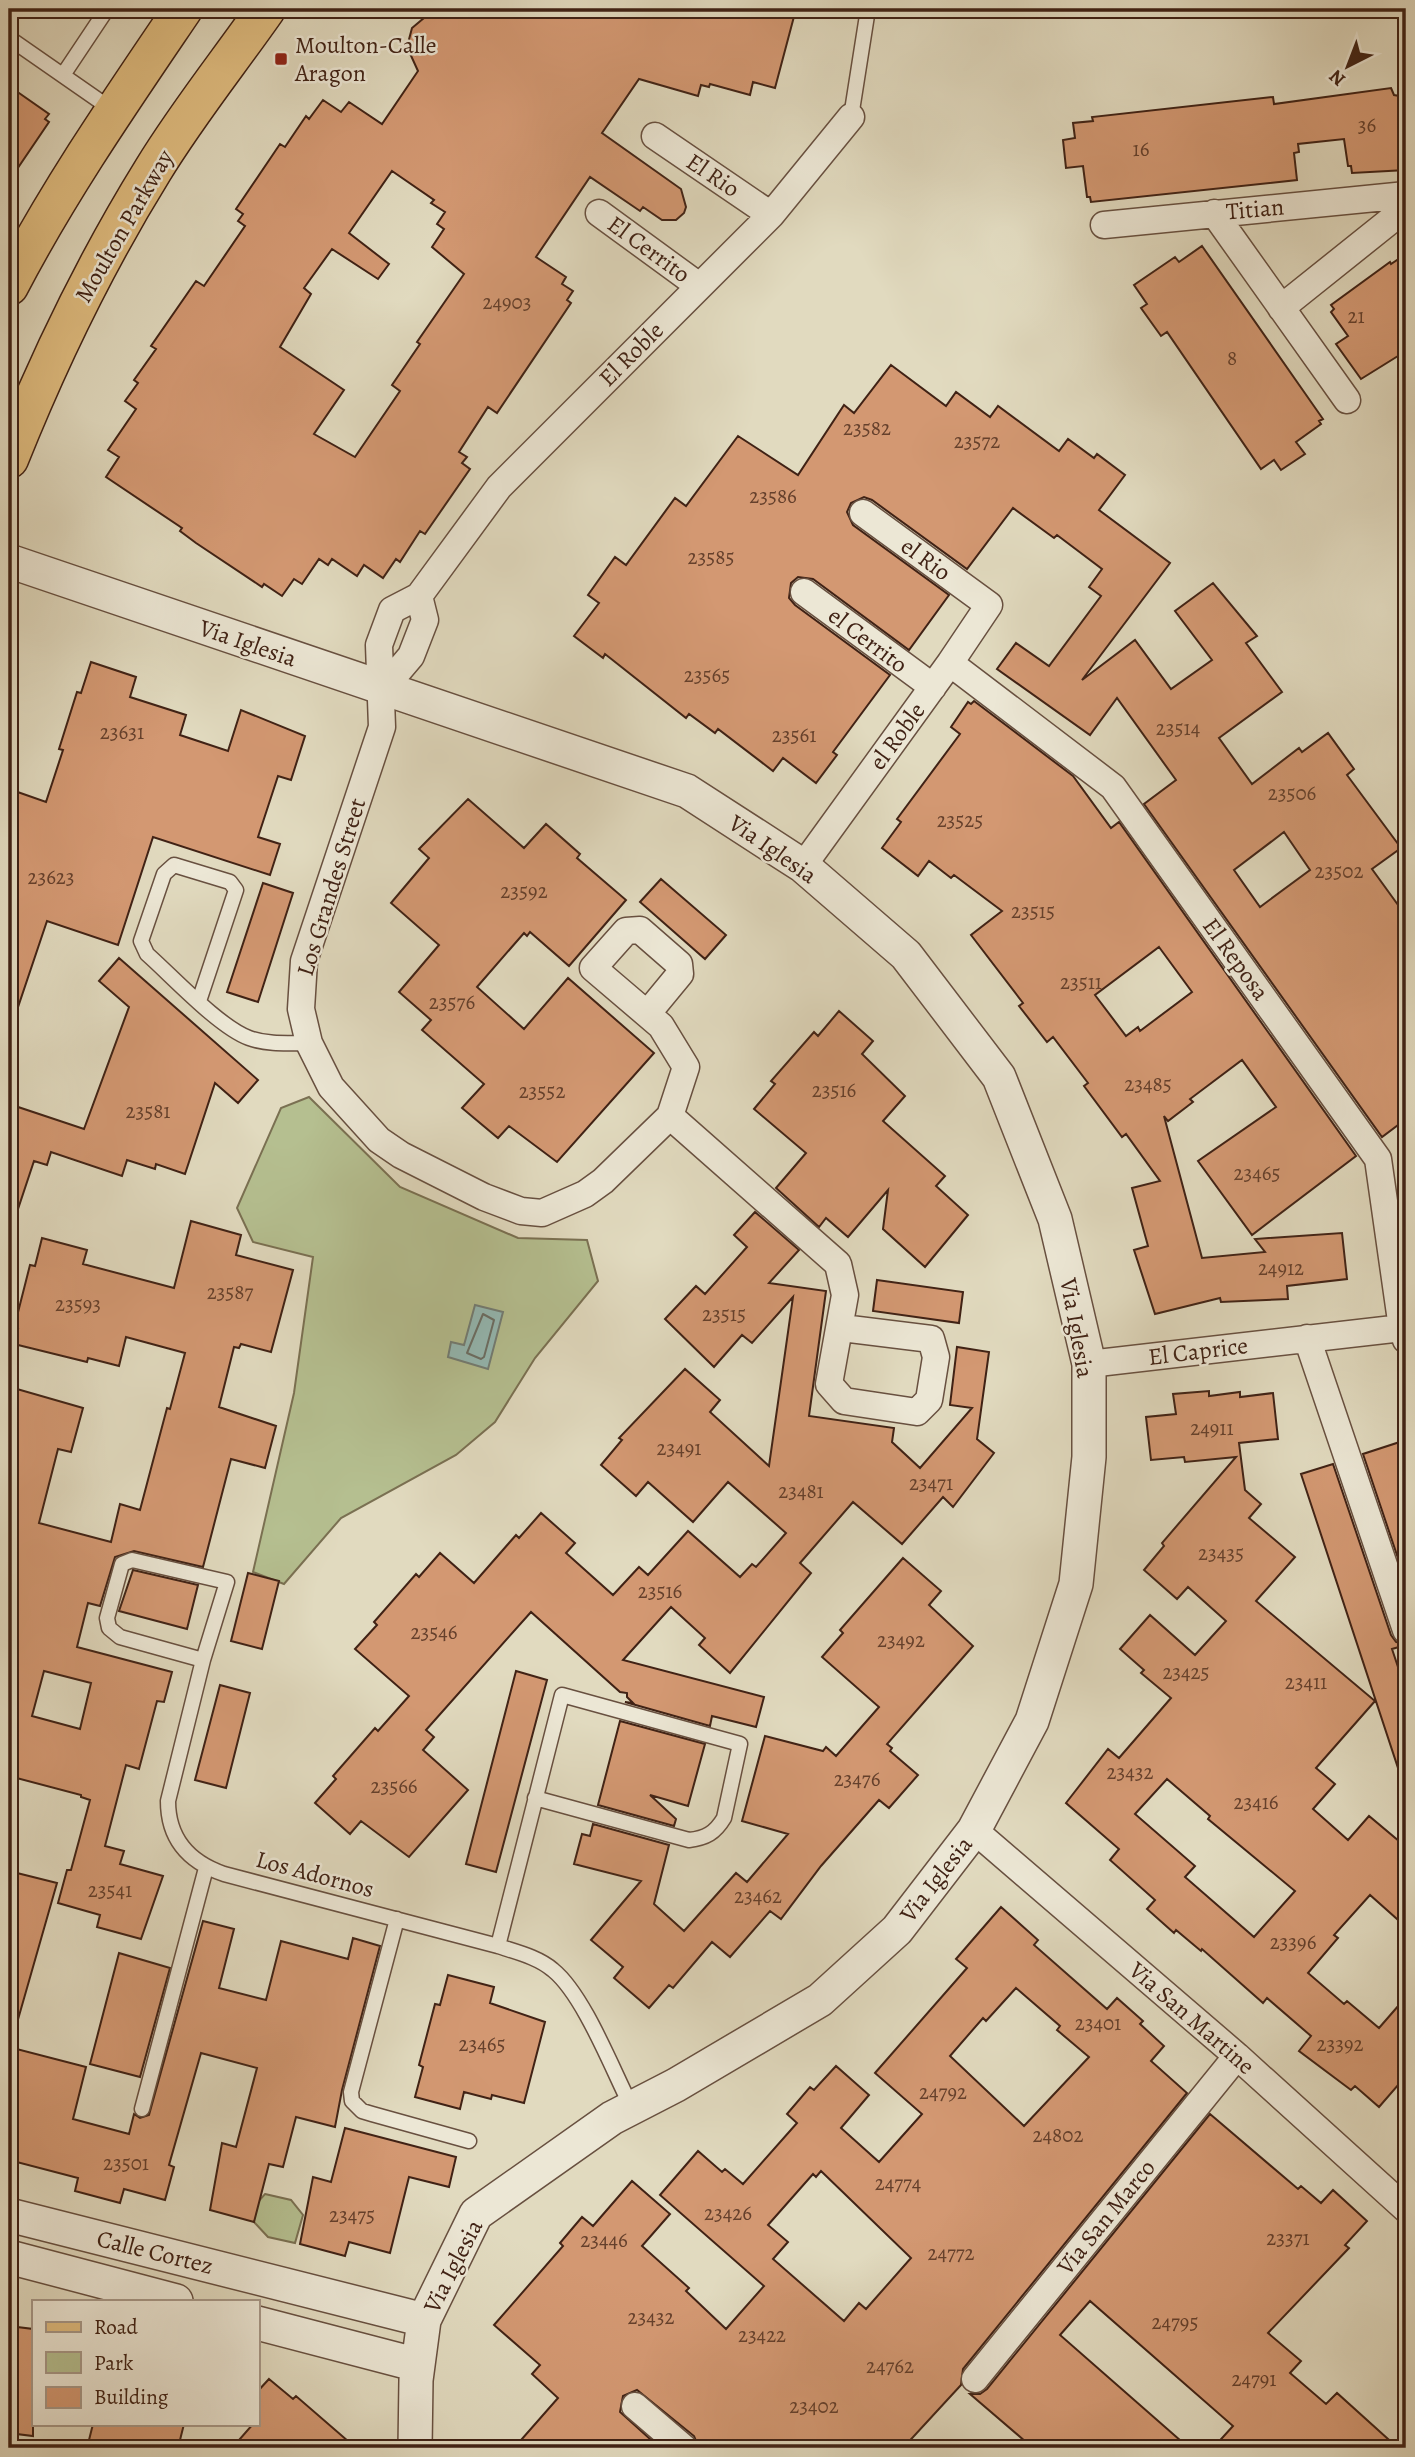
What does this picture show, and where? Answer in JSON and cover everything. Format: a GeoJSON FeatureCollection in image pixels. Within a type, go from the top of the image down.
{"type":"FeatureCollection","features":[{"type":"Feature","properties":{"kind":"main road","name":"Moulton Parkway"},"geometry":{"type":"LineString","coordinates":[[9,459],[42,378],[100,261],[154,168],[266,9]]}},
{"type":"Feature","properties":{"kind":"main road"},"geometry":{"type":"LineString","coordinates":[[9,286],[29,246],[174,15]]}},
{"type":"Feature","properties":{"kind":"street","name":"El Roble"},"geometry":{"type":"LineString","coordinates":[[383,689],[411,656],[425,620],[419,596],[499,487],[771,215],[851,117]]}},
{"type":"Feature","properties":{"kind":"street","name":"El Rio"},"geometry":{"type":"LineString","coordinates":[[655,135],[771,215]]}},
{"type":"Feature","properties":{"kind":"street","name":"Titian"},"geometry":{"type":"LineString","coordinates":[[1104,225],[1406,195]]}},
{"type":"Feature","properties":{"kind":"street"},"geometry":{"type":"LineString","coordinates":[[1281,308],[1406,208]]}},
{"type":"Feature","properties":{"kind":"street","name":"El Cerrito"},"geometry":{"type":"LineString","coordinates":[[599,213],[699,286]]}},
{"type":"Feature","properties":{"kind":"street"},"geometry":{"type":"LineString","coordinates":[[1214,213],[1347,400]]}},
{"type":"Feature","properties":{"kind":"street","name":"el Rio"},"geometry":{"type":"LineString","coordinates":[[863,513],[989,605]]}},
{"type":"Feature","properties":{"kind":"street","name":"Via Iglesia"},"geometry":{"type":"LineString","coordinates":[[9,561],[687,791],[803,866],[906,955],[999,1077],[1055,1219],[1088,1364],[1089,1457],[1076,1584],[1032,1721],[974,1830],[897,1930],[820,2000],[676,2085],[612,2118],[476,2214],[424,2320],[418,2365],[415,2448]]}},
{"type":"Feature","properties":{"kind":"street","name":"el Cerrito"},"geometry":{"type":"LineString","coordinates":[[804,592],[933,687]]}},
{"type":"Feature","properties":{"kind":"street","name":"el Roble"},"geometry":{"type":"LineString","coordinates":[[803,866],[989,605]]}},
{"type":"Feature","properties":{"kind":"street","name":"El Reposa"},"geometry":{"type":"LineString","coordinates":[[950,663],[1113,787],[1378,1159],[1404,1334],[1307,1338]]}},
{"type":"Feature","properties":{"kind":"street","name":"Los Grandes Street"},"geometry":{"type":"LineString","coordinates":[[383,689],[382,727],[304,961],[301,1009],[309,1043],[331,1087],[379,1140],[401,1156],[484,1198],[521,1211],[542,1213],[585,1194],[603,1181],[670,1116],[685,1067],[661,1026],[593,968],[626,931],[640,930],[679,964],[680,974],[647,1014]]}},
{"type":"Feature","properties":{"kind":"street"},"geometry":{"type":"LineString","coordinates":[[670,1116],[838,1265],[845,1295],[842,1328],[829,1384],[844,1401],[917,1412],[929,1400],[936,1357],[931,1339],[842,1328]]}},
{"type":"Feature","properties":{"kind":"street"},"geometry":{"type":"LineString","coordinates":[[1307,1338],[1406,1630]]}},
{"type":"Feature","properties":{"kind":"street","name":"El Caprice"},"geometry":{"type":"LineString","coordinates":[[1088,1364],[1307,1338]]}},
{"type":"Feature","properties":{"kind":"street","name":"Via San Martine"},"geometry":{"type":"LineString","coordinates":[[974,1830],[1237,2056],[1406,2209]]}},
{"type":"Feature","properties":{"kind":"street","name":"Via San Marco"},"geometry":{"type":"LineString","coordinates":[[975,2379],[1237,2056]]}},
{"type":"Feature","properties":{"kind":"street","name":"Calle Cortez"},"geometry":{"type":"LineString","coordinates":[[9,2216],[424,2320]]}},
{"type":"Feature","properties":{"kind":"street","name":"Calle Cortez"},"geometry":{"type":"LineString","coordinates":[[9,2257],[172,2300]]}},
{"type":"Feature","properties":{"kind":"street"},"geometry":{"type":"LineString","coordinates":[[259,2324],[418,2365]]}},
{"type":"Feature","properties":{"kind":"street"},"geometry":{"type":"LineString","coordinates":[[635,2406],[684,2448]]}},
{"type":"Feature","properties":{"kind":"lane"},"geometry":{"type":"LineString","coordinates":[[63,75],[107,9]]}},
{"type":"Feature","properties":{"kind":"lane"},"geometry":{"type":"LineString","coordinates":[[851,117],[868,9]]}},
{"type":"Feature","properties":{"kind":"lane"},"geometry":{"type":"LineString","coordinates":[[9,38],[114,111]]}},
{"type":"Feature","properties":{"kind":"lane"},"geometry":{"type":"LineString","coordinates":[[199,1000],[236,890],[230,882],[174,865],[164,874],[141,941],[147,954],[199,1000],[229,1026],[248,1038],[269,1042],[309,1043]]}},
{"type":"Feature","properties":{"kind":"lane","name":"Los Adornos"},"geometry":{"type":"LineString","coordinates":[[203,1660],[120,1637],[109,1628],[107,1618],[122,1564],[132,1560],[227,1582],[203,1660],[172,1784],[169,1819],[181,1846],[206,1868],[498,1945],[541,1962],[565,1983],[632,2108]]}},
{"type":"Feature","properties":{"kind":"lane"},"geometry":{"type":"LineString","coordinates":[[498,1945],[562,1695],[740,1744],[724,1818],[718,1828],[702,1838],[689,1840],[536,1798]]}},
{"type":"Feature","properties":{"kind":"lane"},"geometry":{"type":"LineString","coordinates":[[142,2109],[206,1868]]}},
{"type":"Feature","properties":{"kind":"lane"},"geometry":{"type":"LineString","coordinates":[[397,1919],[354,2079],[352,2101],[356,2107],[372,2114],[469,2141]]}},
{"type":"Feature","properties":{"kind":"green space"},"geometry":{"type":"Polygon","coordinates":[[[309,1097],[400,1187],[518,1238],[587,1240],[598,1281],[535,1358],[495,1422],[456,1455],[341,1518],[284,1584],[253,1572],[294,1393],[313,1257],[253,1242],[237,1208],[281,1108],[309,1097]]]}},
{"type":"Feature","properties":{"kind":"green space"},"geometry":{"type":"Polygon","coordinates":[[[265,2194],[291,2200],[303,2215],[295,2243],[268,2237],[253,2221],[257,2203],[265,2194]]]}},
{"type":"Feature","properties":{"kind":"water"},"geometry":{"type":"Polygon","coordinates":[[[475,1305],[503,1312],[488,1369],[448,1357],[451,1342],[464,1345],[475,1305]]]}},
{"type":"Feature","properties":{"kind":"building"},"geometry":{"type":"Polygon","coordinates":[[[461,9],[796,9],[775,88],[753,82],[750,95],[710,84],[709,87],[701,85],[698,96],[639,79],[602,133],[681,189],[686,207],[684,213],[676,220],[662,220],[643,207],[640,211],[590,177],[536,257],[566,277],[562,284],[573,291],[567,300],[571,303],[497,413],[488,407],[459,452],[467,457],[462,463],[470,469],[425,534],[420,531],[400,562],[396,559],[383,578],[364,565],[357,576],[332,559],[328,565],[319,559],[302,584],[294,579],[282,596],[264,584],[262,587],[196,543],[180,531],[182,528],[106,477],[119,457],[108,450],[136,409],[125,401],[138,383],[134,380],[156,349],[151,346],[196,281],[204,286],[245,226],[238,221],[243,214],[236,209],[280,144],[285,147],[306,116],[309,119],[323,100],[341,112],[349,102],[382,124],[418,71],[407,47],[412,28],[424,18],[434,15],[455,18],[461,9]],[[392,171],[349,233],[389,264],[378,279],[332,249],[304,288],[311,294],[280,347],[344,390],[314,434],[355,457],[400,391],[392,385],[420,344],[417,342],[464,274],[432,247],[444,229],[437,224],[445,212],[431,203],[434,200],[392,171]]]}},
{"type":"Feature","properties":{"kind":"building"},"geometry":{"type":"Polygon","coordinates":[[[9,86],[49,114],[45,119],[49,122],[9,181],[9,86]]]}},
{"type":"Feature","properties":{"kind":"building"},"geometry":{"type":"Polygon","coordinates":[[[1391,88],[1394,95],[1406,97],[1406,170],[1352,173],[1351,166],[1348,166],[1344,139],[1298,144],[1299,152],[1294,153],[1297,180],[1091,202],[1090,197],[1087,197],[1083,166],[1066,168],[1063,140],[1075,138],[1073,123],[1093,121],[1092,117],[1273,97],[1274,104],[1391,88]]]}},
{"type":"Feature","properties":{"kind":"building"},"geometry":{"type":"Polygon","coordinates":[[[1202,246],[1323,419],[1319,421],[1321,424],[1296,442],[1305,454],[1281,470],[1274,460],[1261,469],[1167,332],[1161,336],[1141,308],[1147,304],[1134,285],[1175,257],[1179,262],[1202,246]]]}},
{"type":"Feature","properties":{"kind":"building"},"geometry":{"type":"Polygon","coordinates":[[[1406,254],[1406,351],[1361,379],[1336,344],[1348,336],[1331,312],[1334,309],[1331,305],[1390,262],[1391,264],[1406,254]]]}},
{"type":"Feature","properties":{"kind":"building"},"geometry":{"type":"Polygon","coordinates":[[[891,365],[946,406],[956,392],[990,417],[998,406],[1059,451],[1068,439],[1094,458],[1097,454],[1125,475],[1099,510],[1170,563],[1082,680],[1135,640],[1171,689],[1212,660],[1175,611],[1213,583],[1257,636],[1246,643],[1282,692],[1219,738],[1252,784],[1299,748],[1302,752],[1328,733],[1354,769],[1347,775],[1401,848],[1372,869],[1406,916],[1406,1119],[1382,1137],[1144,804],[1176,780],[1117,698],[1090,735],[997,669],[1016,643],[1049,666],[1101,596],[1089,587],[1102,569],[1057,535],[1054,538],[1013,508],[967,569],[872,500],[864,497],[851,503],[847,512],[853,525],[949,595],[909,650],[813,579],[798,577],[791,583],[789,598],[795,605],[890,675],[833,752],[837,755],[816,783],[783,758],[773,771],[718,729],[715,733],[689,714],[686,718],[605,654],[603,658],[574,636],[599,603],[588,595],[615,557],[626,565],[675,498],[686,506],[738,436],[798,475],[844,405],[854,413],[891,365]],[[1284,832],[1234,870],[1260,907],[1310,870],[1284,832]]]}},
{"type":"Feature","properties":{"kind":"building"},"geometry":{"type":"Polygon","coordinates":[[[91,662],[136,677],[130,697],[186,715],[180,735],[228,751],[241,710],[305,736],[291,780],[278,776],[258,837],[280,844],[270,875],[153,837],[118,945],[47,921],[13,1022],[9,1021],[9,789],[46,802],[63,750],[59,749],[77,692],[81,693],[91,662]]]}},
{"type":"Feature","properties":{"kind":"building"},"geometry":{"type":"Polygon","coordinates":[[[974,701],[1073,776],[1111,828],[1119,822],[1356,1156],[1252,1235],[1198,1161],[1276,1107],[1242,1060],[1190,1099],[1193,1102],[1168,1121],[1164,1116],[1202,1258],[1265,1252],[1255,1239],[1342,1233],[1347,1279],[1287,1286],[1288,1299],[1221,1302],[1220,1298],[1155,1314],[1134,1250],[1148,1246],[1132,1188],[1160,1181],[1126,1134],[1122,1137],[1084,1086],[1088,1083],[1053,1037],[1047,1042],[1019,1006],[1023,1003],[971,935],[1002,911],[954,875],[951,878],[929,861],[918,876],[882,848],[901,822],[897,819],[960,734],[951,727],[968,702],[971,704],[974,701]],[[1159,947],[1095,995],[1126,1036],[1138,1027],[1140,1031],[1192,992],[1159,947]]]}},
{"type":"Feature","properties":{"kind":"building"},"geometry":{"type":"Polygon","coordinates":[[[468,799],[524,848],[546,824],[580,854],[577,858],[626,900],[569,966],[530,932],[527,936],[524,933],[477,987],[524,1029],[568,978],[654,1053],[557,1162],[509,1126],[498,1138],[462,1108],[484,1084],[422,1030],[431,1020],[399,992],[439,945],[391,903],[429,858],[419,849],[468,799]]]}},
{"type":"Feature","properties":{"kind":"building"},"geometry":{"type":"Polygon","coordinates":[[[661,879],[726,935],[705,959],[640,902],[661,879]]]}},
{"type":"Feature","properties":{"kind":"building"},"geometry":{"type":"Polygon","coordinates":[[[263,883],[293,893],[258,1002],[227,992],[263,883]]]}},
{"type":"Feature","properties":{"kind":"building"},"geometry":{"type":"Polygon","coordinates":[[[119,958],[258,1080],[238,1103],[215,1083],[185,1174],[156,1164],[155,1169],[127,1160],[122,1176],[51,1152],[47,1165],[34,1161],[13,1224],[9,1223],[9,1104],[84,1129],[129,1007],[99,981],[119,958]]]}},
{"type":"Feature","properties":{"kind":"building"},"geometry":{"type":"Polygon","coordinates":[[[839,1011],[873,1041],[862,1054],[905,1096],[883,1121],[945,1176],[936,1186],[968,1215],[925,1267],[883,1229],[888,1190],[848,1237],[826,1218],[819,1227],[776,1188],[806,1153],[754,1109],[775,1084],[771,1081],[814,1032],[818,1036],[839,1011]]]}},
{"type":"Feature","properties":{"kind":"building"},"geometry":{"type":"Polygon","coordinates":[[[755,1212],[799,1250],[769,1283],[826,1291],[809,1416],[894,1428],[892,1442],[920,1468],[972,1408],[950,1405],[957,1347],[989,1352],[977,1439],[994,1453],[953,1507],[943,1497],[902,1544],[853,1502],[800,1563],[811,1573],[730,1673],[699,1645],[705,1638],[671,1607],[623,1660],[764,1697],[756,1727],[712,1716],[710,1726],[625,1702],[633,1703],[627,1693],[620,1692],[531,1612],[426,1730],[434,1737],[423,1750],[468,1790],[409,1857],[361,1821],[350,1834],[315,1803],[336,1779],[333,1776],[375,1728],[378,1731],[409,1696],[355,1649],[377,1625],[374,1622],[416,1574],[419,1577],[440,1553],[474,1583],[516,1535],[519,1538],[541,1513],[575,1543],[566,1553],[613,1595],[639,1567],[648,1575],[688,1531],[740,1577],[752,1564],[756,1567],[786,1533],[728,1482],[693,1522],[648,1482],[636,1496],[601,1465],[622,1440],[619,1438],[685,1369],[720,1400],[710,1412],[769,1466],[793,1297],[752,1343],[742,1335],[714,1367],[665,1319],[696,1286],[705,1294],[747,1247],[734,1235],[755,1212]]]}},
{"type":"Feature","properties":{"kind":"building"},"geometry":{"type":"Polygon","coordinates":[[[191,1221],[241,1235],[236,1255],[293,1270],[271,1352],[241,1344],[239,1348],[234,1347],[219,1407],[276,1426],[265,1468],[231,1459],[203,1567],[134,1551],[115,1557],[100,1606],[88,1603],[77,1647],[172,1672],[164,1702],[157,1701],[139,1769],[126,1765],[105,1846],[124,1851],[120,1864],[163,1876],[141,1939],[97,1927],[100,1915],[58,1903],[67,1870],[71,1870],[90,1800],[81,1795],[9,1776],[9,1421],[17,1389],[83,1408],[71,1452],[58,1449],[39,1523],[111,1542],[120,1504],[140,1510],[167,1408],[170,1409],[185,1353],[126,1337],[119,1366],[88,1358],[87,1362],[14,1344],[18,1329],[14,1328],[30,1265],[35,1266],[42,1238],[87,1250],[83,1264],[174,1288],[191,1221]],[[44,1671],[32,1716],[80,1729],[91,1683],[44,1671]]]}},
{"type":"Feature","properties":{"kind":"building"},"geometry":{"type":"Polygon","coordinates":[[[877,1280],[963,1292],[959,1323],[873,1311],[877,1280]]]}},
{"type":"Feature","properties":{"kind":"building"},"geometry":{"type":"Polygon","coordinates":[[[1209,1391],[1209,1396],[1240,1392],[1240,1397],[1273,1393],[1278,1439],[1239,1443],[1245,1490],[1261,1504],[1249,1518],[1295,1557],[1256,1601],[1375,1701],[1316,1768],[1335,1784],[1313,1809],[1348,1840],[1369,1816],[1406,1847],[1406,1927],[1370,1895],[1334,1935],[1338,1938],[1308,1973],[1344,2004],[1347,2001],[1379,2028],[1406,1997],[1406,2076],[1379,2107],[1355,2086],[1351,2090],[1299,2051],[1311,2036],[1267,1998],[1263,2003],[1202,1949],[1201,1951],[1176,1930],[1174,1933],[1147,1909],[1155,1900],[1110,1860],[1119,1849],[1066,1803],[1108,1749],[1119,1758],[1171,1698],[1141,1673],[1144,1670],[1120,1649],[1150,1615],[1195,1655],[1226,1621],[1188,1587],[1177,1599],[1144,1570],[1164,1546],[1162,1543],[1236,1457],[1185,1462],[1184,1457],[1151,1460],[1146,1417],[1176,1414],[1173,1394],[1209,1391]],[[1167,1779],[1135,1814],[1195,1866],[1185,1877],[1254,1937],[1295,1891],[1208,1819],[1210,1816],[1167,1779]]]}},
{"type":"Feature","properties":{"kind":"building"},"geometry":{"type":"Polygon","coordinates":[[[1406,1440],[1406,1582],[1363,1454],[1406,1440]]]}},
{"type":"Feature","properties":{"kind":"building"},"geometry":{"type":"Polygon","coordinates":[[[1333,1464],[1391,1635],[1396,1642],[1406,1645],[1392,1649],[1406,1691],[1406,1776],[1401,1777],[1301,1474],[1333,1464]]]}},
{"type":"Feature","properties":{"kind":"building"},"geometry":{"type":"Polygon","coordinates":[[[903,1558],[941,1591],[929,1605],[973,1646],[887,1744],[892,1748],[890,1751],[918,1775],[889,1808],[879,1800],[821,1866],[781,1919],[770,1911],[730,1957],[712,1942],[673,1988],[669,1985],[649,2008],[614,1978],[623,1967],[591,1940],[641,1881],[574,1864],[582,1834],[590,1836],[593,1824],[669,1845],[654,1904],[684,1931],[736,1873],[747,1882],[788,1834],[742,1821],[765,1736],[823,1751],[826,1747],[836,1756],[879,1707],[822,1657],[843,1633],[840,1630],[903,1558]]]}},
{"type":"Feature","properties":{"kind":"building"},"geometry":{"type":"Polygon","coordinates":[[[133,1570],[198,1585],[187,1629],[119,1611],[133,1570]]]}},
{"type":"Feature","properties":{"kind":"building"},"geometry":{"type":"Polygon","coordinates":[[[248,1573],[279,1581],[262,1649],[231,1641],[248,1573]]]}},
{"type":"Feature","properties":{"kind":"building"},"geometry":{"type":"Polygon","coordinates":[[[516,1671],[547,1680],[496,1872],[466,1864],[516,1671]]]}},
{"type":"Feature","properties":{"kind":"building"},"geometry":{"type":"Polygon","coordinates":[[[220,1685],[250,1693],[226,1788],[195,1780],[220,1685]]]}},
{"type":"Feature","properties":{"kind":"building"},"geometry":{"type":"Polygon","coordinates":[[[620,1721],[705,1744],[688,1806],[650,1795],[676,1819],[674,1826],[598,1805],[620,1721]]]}},
{"type":"Feature","properties":{"kind":"building"},"geometry":{"type":"Polygon","coordinates":[[[9,1871],[57,1883],[17,2023],[9,2022],[9,1871]]]}},
{"type":"Feature","properties":{"kind":"building"},"geometry":{"type":"Polygon","coordinates":[[[1001,1907],[1038,1940],[1034,1945],[1107,2009],[1117,1998],[1143,2021],[1140,2024],[1164,2046],[1151,2061],[1187,2093],[963,2369],[961,2385],[903,2448],[699,2448],[694,2436],[637,2390],[623,2396],[620,2412],[660,2448],[514,2448],[558,2398],[532,2374],[540,2365],[494,2325],[563,2246],[560,2243],[582,2217],[593,2226],[632,2181],[670,2214],[642,2246],[689,2288],[686,2291],[726,2329],[764,2286],[660,2195],[698,2151],[722,2172],[725,2169],[743,2184],[797,2123],[787,2114],[810,2087],[814,2090],[836,2066],[869,2095],[841,2128],[879,2162],[922,2114],[875,2073],[967,1968],[956,1959],[1001,1907]],[[1016,1988],[986,2021],[983,2018],[950,2056],[1024,2126],[1089,2057],[1057,2030],[1060,2026],[1016,1988]],[[821,2171],[816,2177],[813,2174],[768,2225],[788,2242],[773,2259],[844,2321],[859,2303],[866,2309],[911,2258],[821,2171]]]}},
{"type":"Feature","properties":{"kind":"building"},"geometry":{"type":"Polygon","coordinates":[[[203,1921],[234,1929],[219,1988],[266,2000],[281,1941],[348,1959],[353,1938],[380,1946],[342,2090],[335,2127],[296,2117],[283,2167],[269,2164],[254,2222],[210,2210],[222,2143],[236,2147],[257,2068],[201,2053],[169,2165],[174,2167],[165,2200],[124,2189],[120,2203],[75,2191],[78,2178],[9,2160],[9,2047],[86,2067],[73,2119],[129,2134],[134,2114],[140,2118],[149,2115],[203,1921]]]}},
{"type":"Feature","properties":{"kind":"building"},"geometry":{"type":"Polygon","coordinates":[[[119,1953],[170,1968],[140,2077],[90,2064],[119,1953]]]}},
{"type":"Feature","properties":{"kind":"building"},"geometry":{"type":"Polygon","coordinates":[[[448,1975],[494,1987],[490,2003],[545,2022],[524,2103],[464,2092],[460,2109],[415,2097],[423,2067],[419,2065],[435,2004],[440,2005],[448,1975]]]}},
{"type":"Feature","properties":{"kind":"building"},"geometry":{"type":"Polygon","coordinates":[[[1210,2114],[1298,2189],[1301,2186],[1321,2203],[1333,2190],[1367,2221],[1345,2245],[1349,2248],[1268,2333],[1301,2361],[1290,2373],[1326,2404],[1337,2393],[1398,2448],[1213,2448],[1233,2426],[1090,2301],[1060,2335],[1189,2448],[1033,2448],[970,2394],[980,2394],[987,2389],[1210,2114]]]}},
{"type":"Feature","properties":{"kind":"building"},"geometry":{"type":"Polygon","coordinates":[[[345,2128],[456,2157],[449,2187],[409,2177],[390,2253],[349,2242],[345,2256],[300,2244],[313,2177],[331,2182],[345,2128]]]}},
{"type":"Feature","properties":{"kind":"building"},"geometry":{"type":"Polygon","coordinates":[[[9,2326],[32,2329],[33,2436],[9,2433],[9,2326]]]}},
{"type":"Feature","properties":{"kind":"building"},"geometry":{"type":"Polygon","coordinates":[[[269,2379],[293,2399],[296,2396],[356,2448],[232,2448],[251,2426],[259,2426],[259,2390],[269,2379]]]}},
{"type":"Feature","properties":{"kind":"building"},"geometry":{"type":"Polygon","coordinates":[[[92,2426],[184,2426],[178,2448],[87,2448],[92,2426]]]}},
{"type":"Feature","properties":{"kind":"place","name":"Moulton-Calle Aragon"},"geometry":{"type":"Point","coordinates":[281,59]}}]}
